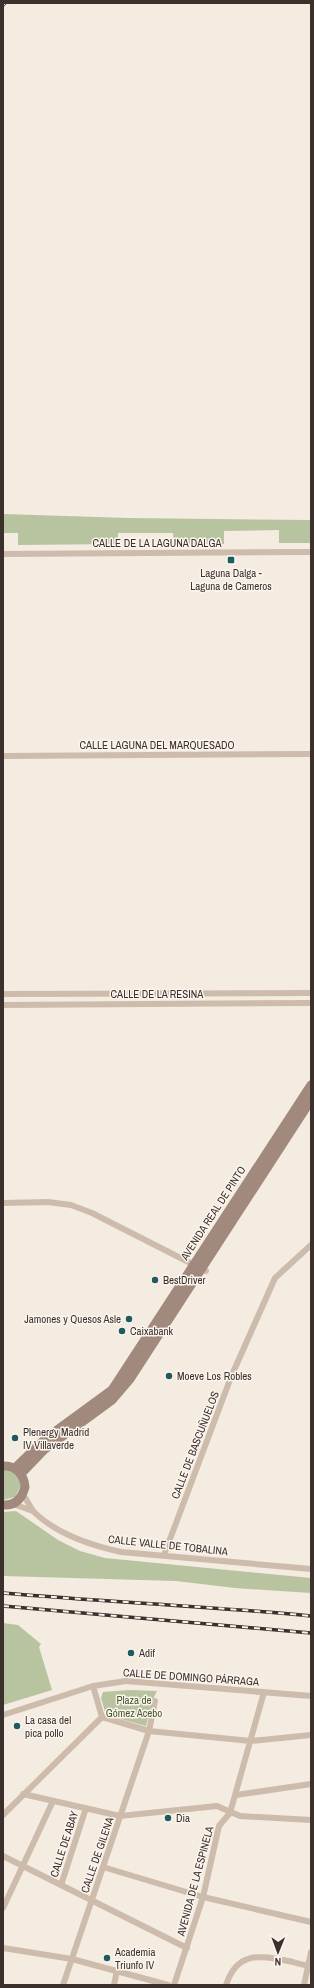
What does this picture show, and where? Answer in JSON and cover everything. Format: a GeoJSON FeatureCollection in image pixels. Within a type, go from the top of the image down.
{"type":"FeatureCollection","features":[{"type":"Feature","properties":{"kind":"main road","name":"AVENIDA REAL DE PINTO"},"geometry":{"type":"LineString","coordinates":[[18,1471],[45,1449],[112,1400],[130,1379],[200,1268],[311,1085]]}},
{"type":"Feature","properties":{"kind":"main road","name":"AVENIDA REAL DE PINTO"},"geometry":{"type":"LineString","coordinates":[[200,1268],[311,1100]]}},
{"type":"Feature","properties":{"kind":"main road"},"geometry":{"type":"LineString","coordinates":[[3,1466],[18,1471],[25,1486],[23,1494],[13,1504],[3,1505]]}},
{"type":"Feature","properties":{"kind":"street","name":"CALLE DE LA LAGUNA DALGA"},"geometry":{"type":"LineString","coordinates":[[3,554],[311,552]]}},
{"type":"Feature","properties":{"kind":"street","name":"CALLE LAGUNA DEL MARQUESADO"},"geometry":{"type":"LineString","coordinates":[[3,756],[311,754]]}},
{"type":"Feature","properties":{"kind":"street","name":"CALLE DE LA RESINA"},"geometry":{"type":"LineString","coordinates":[[3,994],[311,993]]}},
{"type":"Feature","properties":{"kind":"street","name":"CALLE DE LA RESINA"},"geometry":{"type":"LineString","coordinates":[[3,1005],[311,1003]]}},
{"type":"Feature","properties":{"kind":"street"},"geometry":{"type":"LineString","coordinates":[[3,1203],[48,1202],[72,1205],[200,1268]]}},
{"type":"Feature","properties":{"kind":"street","name":"CALLE DE BASCUÑUELOS"},"geometry":{"type":"LineString","coordinates":[[164,1555],[231,1377],[275,1278],[311,1244]]}},
{"type":"Feature","properties":{"kind":"street","name":"CALLE VALLE DE TOBALINA"},"geometry":{"type":"LineString","coordinates":[[23,1494],[33,1511],[48,1524],[75,1538],[98,1547],[121,1552],[311,1569]]}},
{"type":"Feature","properties":{"kind":"street","name":"CALLE VALLE DE TOBALINA"},"geometry":{"type":"LineString","coordinates":[[13,1504],[33,1511]]}},
{"type":"Feature","properties":{"kind":"street","name":"CALLE DE DOMINGO PÁRRAGA"},"geometry":{"type":"LineString","coordinates":[[3,1715],[93,1686],[126,1681],[311,1696]]}},
{"type":"Feature","properties":{"kind":"street"},"geometry":{"type":"LineString","coordinates":[[93,1686],[102,1717]]}},
{"type":"Feature","properties":{"kind":"street","name":"AVENIDA DE LA ESPINELA"},"geometry":{"type":"LineString","coordinates":[[174,1985],[203,1897],[219,1826],[230,1813],[264,1692]]}},
{"type":"Feature","properties":{"kind":"street","name":"CALLE DE GILENA"},"geometry":{"type":"LineString","coordinates":[[63,1985],[149,1731],[155,1700]]}},
{"type":"Feature","properties":{"kind":"street"},"geometry":{"type":"LineString","coordinates":[[102,1717],[149,1731],[251,1741],[311,1735]]}},
{"type":"Feature","properties":{"kind":"street"},"geometry":{"type":"LineString","coordinates":[[3,1815],[102,1717]]}},
{"type":"Feature","properties":{"kind":"street"},"geometry":{"type":"LineString","coordinates":[[236,1794],[311,1784]]}},
{"type":"Feature","properties":{"kind":"street"},"geometry":{"type":"LineString","coordinates":[[23,1794],[120,1816],[218,1806],[230,1813],[240,1816],[311,1820]]}},
{"type":"Feature","properties":{"kind":"street"},"geometry":{"type":"LineString","coordinates":[[3,1908],[53,1801]]}},
{"type":"Feature","properties":{"kind":"street","name":"CALLE DE ABAY"},"geometry":{"type":"LineString","coordinates":[[61,1885],[86,1808]]}},
{"type":"Feature","properties":{"kind":"street"},"geometry":{"type":"LineString","coordinates":[[3,1856],[187,1948]]}},
{"type":"Feature","properties":{"kind":"street"},"geometry":{"type":"LineString","coordinates":[[103,1867],[203,1897],[311,1922]]}},
{"type":"Feature","properties":{"kind":"street"},"geometry":{"type":"LineString","coordinates":[[3,1948],[72,1959],[168,1985]]}},
{"type":"Feature","properties":{"kind":"street"},"geometry":{"type":"LineString","coordinates":[[304,1985],[310,1966],[311,1952]]}},
{"type":"Feature","properties":{"kind":"street"},"geometry":{"type":"LineString","coordinates":[[226,1985],[235,1967],[244,1959],[267,1957],[310,1966]]}},
{"type":"Feature","properties":{"kind":"street"},"geometry":{"type":"LineString","coordinates":[[114,1985],[117,1970]]}},
{"type":"Feature","properties":{"kind":"green space"},"geometry":{"type":"Polygon","coordinates":[[[3,514],[128,518],[311,520],[311,543],[279,543],[279,530],[224,531],[224,544],[174,544],[173,533],[118,533],[118,544],[18,545],[18,533],[3,533],[3,514]]]}},
{"type":"Feature","properties":{"kind":"green space"},"geometry":{"type":"Polygon","coordinates":[[[3,1469],[16,1473],[21,1485],[15,1497],[3,1500],[3,1469]]]}},
{"type":"Feature","properties":{"kind":"green space"},"geometry":{"type":"Polygon","coordinates":[[[16,1511],[58,1540],[80,1551],[105,1558],[311,1578],[311,1593],[235,1588],[176,1581],[3,1576],[3,1512],[16,1511]]]}},
{"type":"Feature","properties":{"kind":"green space"},"geometry":{"type":"Polygon","coordinates":[[[3,1623],[18,1625],[41,1644],[39,1647],[52,1690],[3,1705],[3,1623]]]}},
{"type":"Feature","properties":{"kind":"green space","name":"Plaza de Gómez Acebo"},"geometry":{"type":"Polygon","coordinates":[[[129,1690],[157,1691],[153,1699],[146,1726],[106,1715],[101,1698],[103,1692],[129,1690]]]}},
{"type":"Feature","properties":{"kind":"railway"},"geometry":{"type":"LineString","coordinates":[[3,1593],[234,1609],[311,1616]]}},
{"type":"Feature","properties":{"kind":"railway"},"geometry":{"type":"LineString","coordinates":[[3,1606],[311,1633]]}},
{"type":"Feature","properties":{"kind":"place","name":"Laguna Dalga - Laguna de Cameros"},"geometry":{"type":"Point","coordinates":[231,560]}},
{"type":"Feature","properties":{"kind":"place","name":"BestDriver"},"geometry":{"type":"Point","coordinates":[155,1280]}},
{"type":"Feature","properties":{"kind":"place","name":"Jamones y Quesos Asle"},"geometry":{"type":"Point","coordinates":[129,1319]}},
{"type":"Feature","properties":{"kind":"place","name":"Caixabank"},"geometry":{"type":"Point","coordinates":[122,1331]}},
{"type":"Feature","properties":{"kind":"place","name":"Moeve Los Robles"},"geometry":{"type":"Point","coordinates":[169,1376]}},
{"type":"Feature","properties":{"kind":"place","name":"Plenergy Madrid IV Villaverde"},"geometry":{"type":"Point","coordinates":[15,1438]}},
{"type":"Feature","properties":{"kind":"place","name":"Adif"},"geometry":{"type":"Point","coordinates":[131,1653]}},
{"type":"Feature","properties":{"kind":"place","name":"La casa del pica pollo"},"geometry":{"type":"Point","coordinates":[17,1726]}},
{"type":"Feature","properties":{"kind":"place","name":"Dia"},"geometry":{"type":"Point","coordinates":[168,1818]}},
{"type":"Feature","properties":{"kind":"place","name":"Academia Triunfo IV"},"geometry":{"type":"Point","coordinates":[107,1958]}}]}
